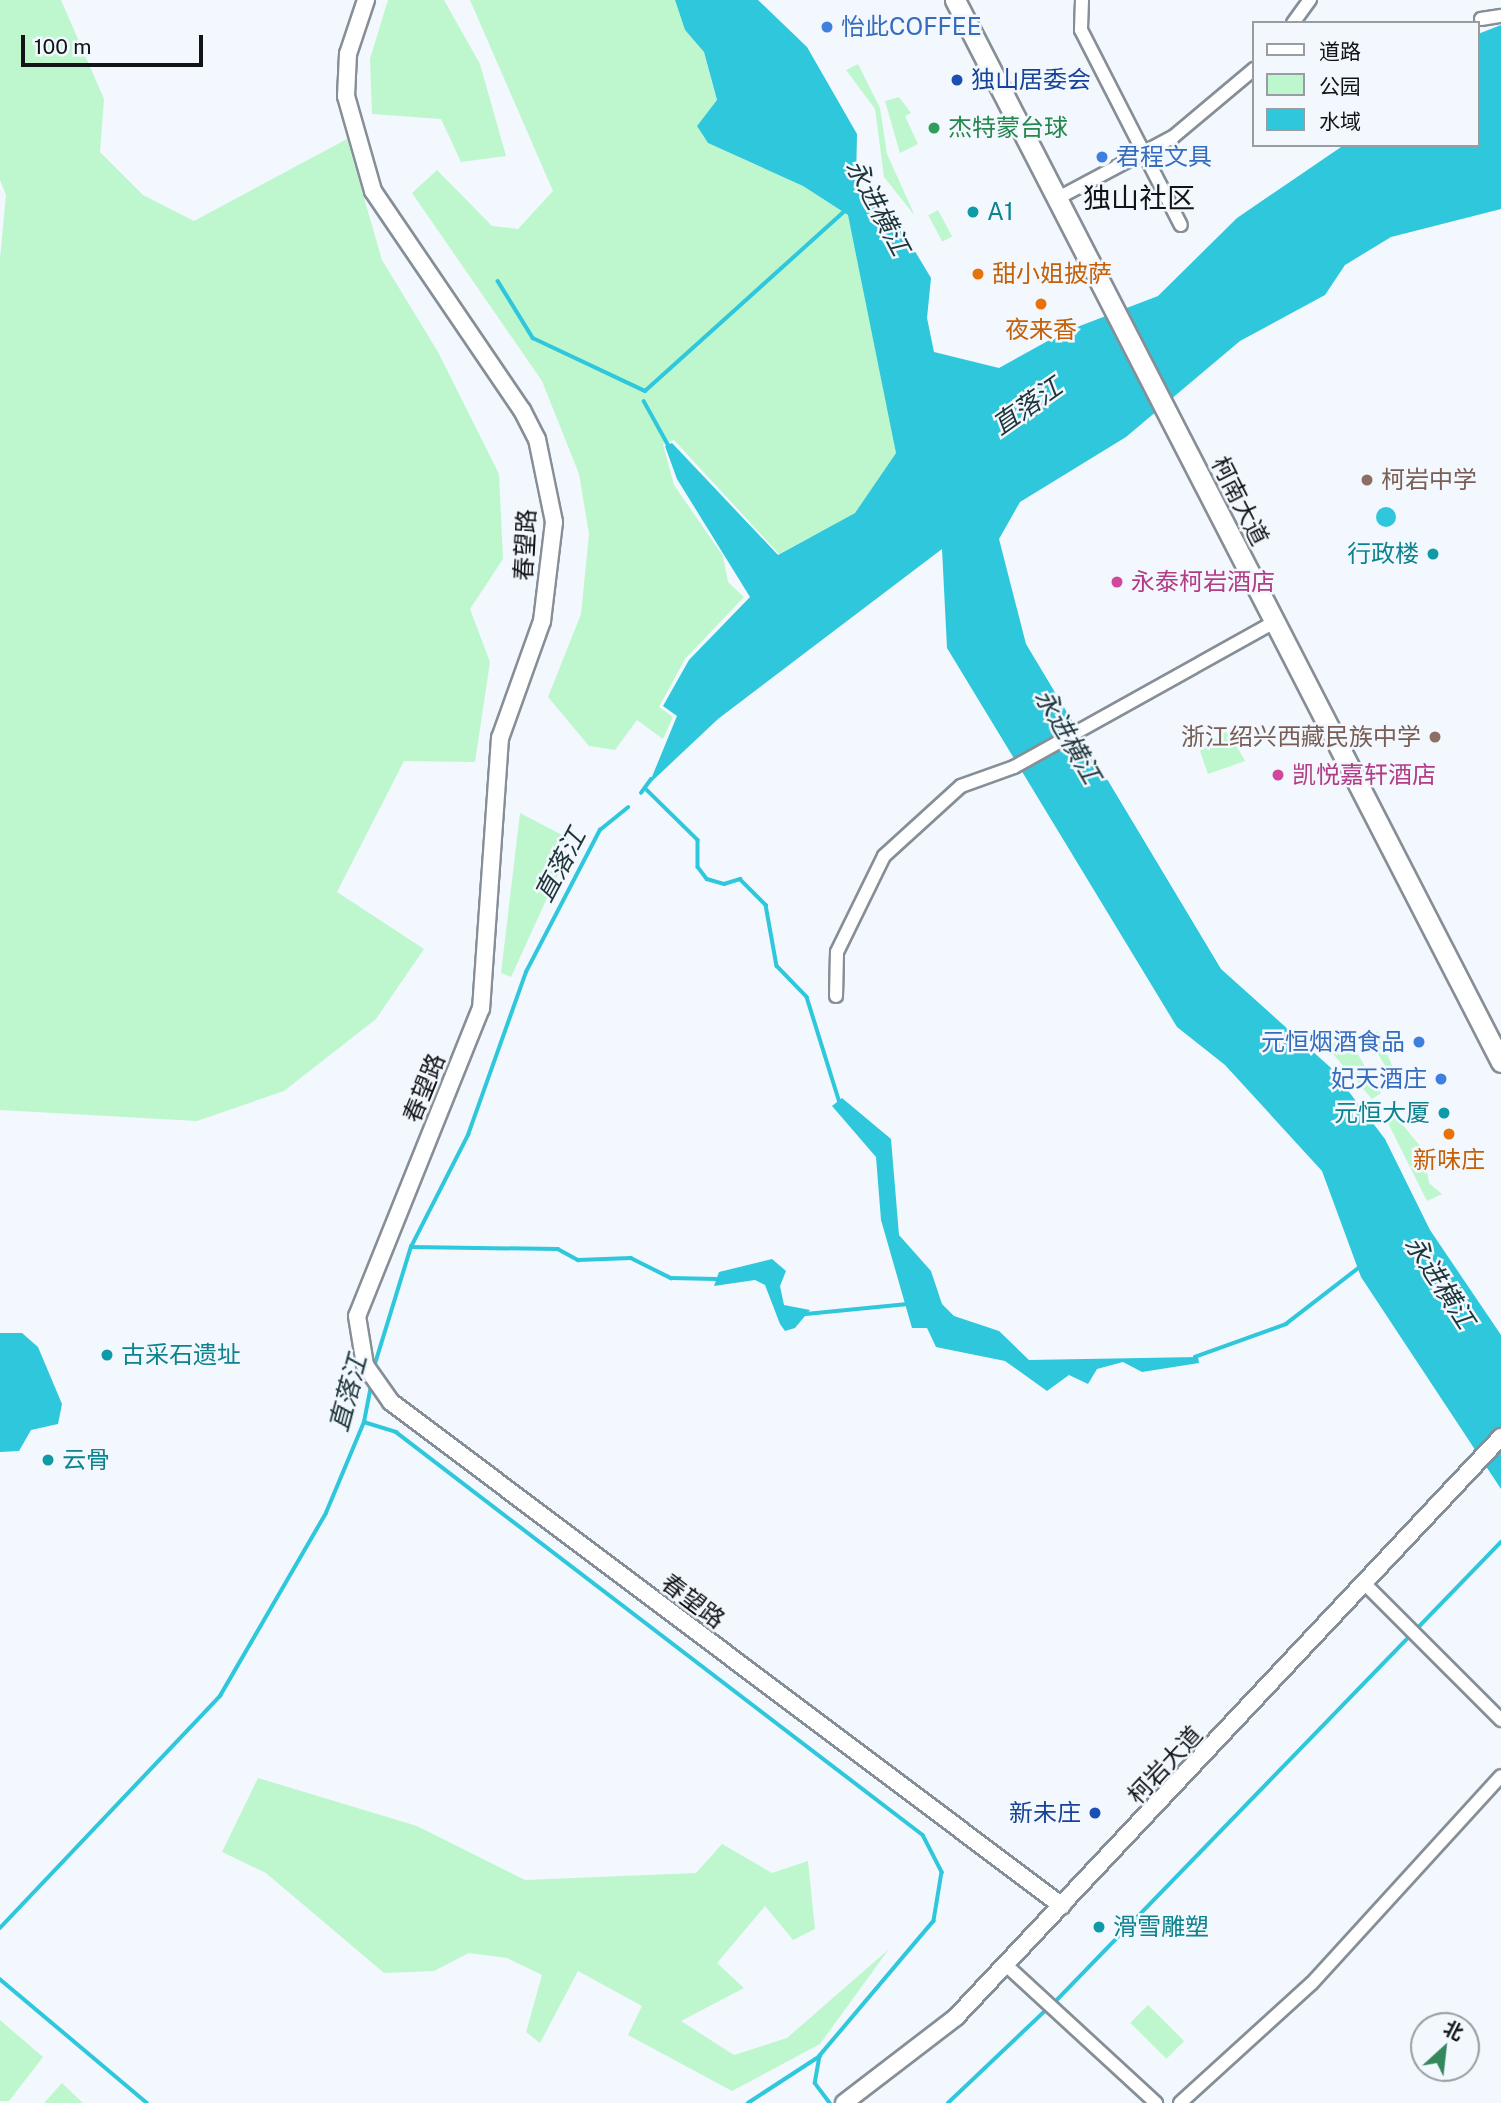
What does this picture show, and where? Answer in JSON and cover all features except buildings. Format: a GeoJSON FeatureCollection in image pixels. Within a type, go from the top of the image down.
{"type":"FeatureCollection","features":[{"type":"Feature","properties":{"kind":"main road","name":"柯南大道"},"geometry":{"type":"LineString","coordinates":[[955,0],[1060,197],[1183,443],[1501,1062]]}},
{"type":"Feature","properties":{"kind":"street","name":"春望路"},"geometry":{"type":"LineString","coordinates":[[366,0],[348,54],[346,96],[373,191],[522,410],[537,439],[554,522],[542,621],[500,738],[481,1008],[357,1315],[367,1367],[401,1410],[1062,1906]]}},
{"type":"Feature","properties":{"kind":"street"},"geometry":{"type":"LineString","coordinates":[[1082,0],[1081,30],[1181,225]]}},
{"type":"Feature","properties":{"kind":"street"},"geometry":{"type":"LineString","coordinates":[[1294,21],[1310,0]]}},
{"type":"Feature","properties":{"kind":"street"},"geometry":{"type":"LineString","coordinates":[[1481,19],[1501,16]]}},
{"type":"Feature","properties":{"kind":"street"},"geometry":{"type":"LineString","coordinates":[[1060,197],[1143,155],[1202,118],[1252,71]]}},
{"type":"Feature","properties":{"kind":"street"},"geometry":{"type":"LineString","coordinates":[[836,996],[837,952],[884,856],[961,786],[1014,767],[1275,622]]}},
{"type":"Feature","properties":{"kind":"street","name":"柯岩大道"},"geometry":{"type":"LineString","coordinates":[[844,2103],[956,2017],[1366,1585],[1501,1437]]}},
{"type":"Feature","properties":{"kind":"street"},"geometry":{"type":"LineString","coordinates":[[1366,1585],[1501,1720]]}},
{"type":"Feature","properties":{"kind":"street"},"geometry":{"type":"LineString","coordinates":[[1180,2103],[1312,1983],[1501,1776]]}},
{"type":"Feature","properties":{"kind":"street"},"geometry":{"type":"LineString","coordinates":[[1006,1965],[1156,2103]]}},
{"type":"Feature","properties":{"kind":"green space"},"geometry":{"type":"Polygon","coordinates":[[[0,0],[61,0],[104,99],[100,152],[143,195],[194,221],[347,139],[382,260],[438,352],[499,474],[503,559],[470,609],[490,662],[475,762],[404,761],[337,892],[424,949],[376,1019],[284,1091],[197,1121],[0,1110],[0,258],[6,195],[0,180],[0,0]]]}},
{"type":"Feature","properties":{"kind":"green space"},"geometry":{"type":"Polygon","coordinates":[[[388,0],[444,0],[480,64],[506,156],[461,162],[441,119],[372,114],[370,59],[388,0]]]}},
{"type":"Feature","properties":{"kind":"green space"},"geometry":{"type":"Polygon","coordinates":[[[470,0],[675,0],[685,30],[704,52],[717,101],[697,126],[708,143],[803,186],[848,215],[882,364],[896,453],[855,513],[779,554],[674,440],[663,444],[674,485],[723,556],[728,582],[744,597],[685,659],[659,707],[673,717],[663,739],[637,720],[615,750],[589,746],[548,697],[581,614],[589,534],[579,474],[542,381],[412,193],[437,170],[492,226],[518,229],[553,191],[470,0]]]}},
{"type":"Feature","properties":{"kind":"green space"},"geometry":{"type":"Polygon","coordinates":[[[858,64],[880,108],[887,154],[915,216],[884,177],[875,109],[846,70],[858,64]]]}},
{"type":"Feature","properties":{"kind":"green space"},"geometry":{"type":"Polygon","coordinates":[[[899,97],[911,113],[905,116],[918,144],[900,153],[885,101],[899,97]]]}},
{"type":"Feature","properties":{"kind":"green space"},"geometry":{"type":"Polygon","coordinates":[[[938,210],[952,236],[942,242],[928,215],[938,210]]]}},
{"type":"Feature","properties":{"kind":"green space"},"geometry":{"type":"Polygon","coordinates":[[[1228,730],[1245,761],[1208,774],[1200,751],[1228,730]]]}},
{"type":"Feature","properties":{"kind":"green space"},"geometry":{"type":"Polygon","coordinates":[[[520,813],[568,838],[564,861],[511,977],[501,973],[520,813]]]}},
{"type":"Feature","properties":{"kind":"green space"},"geometry":{"type":"Polygon","coordinates":[[[1377,1031],[1395,1072],[1390,1074],[1369,1039],[1377,1031]]]}},
{"type":"Feature","properties":{"kind":"green space"},"geometry":{"type":"Polygon","coordinates":[[[1347,1036],[1381,1093],[1372,1099],[1327,1047],[1347,1036]]]}},
{"type":"Feature","properties":{"kind":"green space"},"geometry":{"type":"Polygon","coordinates":[[[1394,1114],[1424,1151],[1429,1183],[1442,1194],[1427,1201],[1386,1119],[1394,1114]]]}},
{"type":"Feature","properties":{"kind":"green space"},"geometry":{"type":"Polygon","coordinates":[[[258,1778],[417,1826],[525,1880],[696,1873],[722,1844],[772,1873],[808,1861],[815,1929],[793,1940],[765,1906],[717,1963],[744,1988],[681,2021],[734,2055],[787,2038],[889,1949],[820,2044],[732,2091],[628,2035],[642,2006],[578,1971],[540,2043],[526,2032],[542,1975],[507,1958],[469,1953],[434,1971],[384,1973],[266,1873],[222,1852],[258,1778]]]}},
{"type":"Feature","properties":{"kind":"green space"},"geometry":{"type":"Polygon","coordinates":[[[1148,2005],[1184,2041],[1166,2059],[1130,2023],[1148,2005]]]}},
{"type":"Feature","properties":{"kind":"green space"},"geometry":{"type":"Polygon","coordinates":[[[0,2020],[43,2057],[9,2101],[0,2101],[0,2020]]]}},
{"type":"Feature","properties":{"kind":"green space"},"geometry":{"type":"Polygon","coordinates":[[[62,2083],[83,2103],[44,2103],[62,2083]]]}},
{"type":"Feature","properties":{"kind":"water","name":"永进横江"},"geometry":{"type":"Polygon","coordinates":[[[675,0],[758,0],[807,47],[857,134],[856,183],[907,238],[931,278],[927,318],[934,352],[999,368],[1064,332],[1158,296],[1237,218],[1341,147],[1480,147],[1480,33],[1501,25],[1501,209],[1391,237],[1345,265],[1325,295],[1240,341],[1126,437],[1020,502],[999,539],[1026,644],[1221,969],[1330,1067],[1385,1139],[1430,1230],[1501,1335],[1501,1489],[1361,1277],[1322,1171],[1225,1065],[1177,1027],[947,648],[942,549],[718,719],[649,784],[677,716],[663,706],[689,660],[750,597],[677,479],[665,446],[672,443],[778,555],[855,513],[896,453],[848,215],[803,186],[708,143],[697,126],[717,100],[704,52],[685,30],[675,0]]]}},
{"type":"Feature","properties":{"kind":"water"},"geometry":{"type":"Polygon","coordinates":[[[1382,507],[1390,507],[1396,517],[1390,527],[1382,527],[1376,521],[1376,513],[1382,507]]]}},
{"type":"Feature","properties":{"kind":"water"},"geometry":{"type":"Polygon","coordinates":[[[842,1098],[891,1139],[899,1235],[931,1271],[942,1304],[954,1316],[999,1331],[1029,1360],[1198,1357],[1199,1363],[1142,1372],[1123,1362],[1097,1369],[1088,1384],[1069,1375],[1047,1391],[1005,1361],[936,1347],[927,1328],[912,1328],[881,1220],[876,1157],[832,1106],[842,1098]]]}},
{"type":"Feature","properties":{"kind":"water"},"geometry":{"type":"Polygon","coordinates":[[[772,1259],[786,1271],[780,1286],[784,1305],[810,1310],[795,1328],[785,1331],[765,1285],[755,1280],[714,1286],[719,1272],[772,1259]]]}},
{"type":"Feature","properties":{"kind":"water"},"geometry":{"type":"Polygon","coordinates":[[[0,1333],[22,1333],[38,1347],[62,1404],[58,1424],[31,1430],[19,1451],[0,1452],[0,1333]]]}},
{"type":"Feature","properties":{"kind":"waterway"},"geometry":{"type":"LineString","coordinates":[[498,281],[533,338],[645,391],[847,209]]}},
{"type":"Feature","properties":{"kind":"waterway"},"geometry":{"type":"LineString","coordinates":[[644,401],[670,448]]}},
{"type":"Feature","properties":{"kind":"waterway","name":"直落江"},"geometry":{"type":"LineString","coordinates":[[641,793],[651,779]]}},
{"type":"Feature","properties":{"kind":"waterway"},"geometry":{"type":"LineString","coordinates":[[645,788],[698,840],[698,867],[707,879],[724,884],[740,879],[766,905],[777,966],[807,997],[840,1103]]}},
{"type":"Feature","properties":{"kind":"waterway","name":"直落江"},"geometry":{"type":"LineString","coordinates":[[374,1367],[411,1247],[468,1135],[526,972],[600,830],[628,807]]}},
{"type":"Feature","properties":{"kind":"waterway"},"geometry":{"type":"LineString","coordinates":[[411,1247],[558,1249],[578,1260],[631,1258],[671,1278],[716,1279]]}},
{"type":"Feature","properties":{"kind":"waterway"},"geometry":{"type":"LineString","coordinates":[[1195,1357],[1286,1324],[1361,1266]]}},
{"type":"Feature","properties":{"kind":"waterway"},"geometry":{"type":"LineString","coordinates":[[806,1314],[908,1304]]}},
{"type":"Feature","properties":{"kind":"waterway","name":"直落江"},"geometry":{"type":"LineString","coordinates":[[0,1928],[220,1696],[326,1513],[364,1422],[371,1385]]}},
{"type":"Feature","properties":{"kind":"waterway"},"geometry":{"type":"LineString","coordinates":[[364,1422],[396,1432],[923,1835],[942,1872],[934,1921],[820,2056],[815,2083],[830,2103]]}},
{"type":"Feature","properties":{"kind":"waterway"},"geometry":{"type":"LineString","coordinates":[[1054,2003],[1501,1542]]}},
{"type":"Feature","properties":{"kind":"waterway"},"geometry":{"type":"LineString","coordinates":[[0,1979],[147,2103]]}},
{"type":"Feature","properties":{"kind":"waterway"},"geometry":{"type":"LineString","coordinates":[[948,2103],[1048,2008]]}},
{"type":"Feature","properties":{"kind":"waterway"},"geometry":{"type":"LineString","coordinates":[[748,2103],[820,2056]]}},
{"type":"Feature","properties":{"kind":"place","name":"怡此COFFEE"},"geometry":{"type":"Point","coordinates":[827,27]}},
{"type":"Feature","properties":{"kind":"place","name":"独山居委会"},"geometry":{"type":"Point","coordinates":[957,80]}},
{"type":"Feature","properties":{"kind":"place","name":"杰特蒙台球"},"geometry":{"type":"Point","coordinates":[934,128]}},
{"type":"Feature","properties":{"kind":"place","name":"君程文具"},"geometry":{"type":"Point","coordinates":[1102,157]}},
{"type":"Feature","properties":{"kind":"place","name":"A1"},"geometry":{"type":"Point","coordinates":[973,212]}},
{"type":"Feature","properties":{"kind":"place","name":"甜小姐披萨"},"geometry":{"type":"Point","coordinates":[978,274]}},
{"type":"Feature","properties":{"kind":"place","name":"夜来香"},"geometry":{"type":"Point","coordinates":[1041,304]}},
{"type":"Feature","properties":{"kind":"place","name":"柯岩中学"},"geometry":{"type":"Point","coordinates":[1367,480]}},
{"type":"Feature","properties":{"kind":"place","name":"行政楼"},"geometry":{"type":"Point","coordinates":[1433,554]}},
{"type":"Feature","properties":{"kind":"place","name":"永泰柯岩酒店"},"geometry":{"type":"Point","coordinates":[1117,582]}},
{"type":"Feature","properties":{"kind":"place","name":"浙江绍兴西藏民族中学"},"geometry":{"type":"Point","coordinates":[1435,737]}},
{"type":"Feature","properties":{"kind":"place","name":"凯悦嘉轩酒店"},"geometry":{"type":"Point","coordinates":[1278,775]}},
{"type":"Feature","properties":{"kind":"place","name":"元恒烟酒食品"},"geometry":{"type":"Point","coordinates":[1419,1042]}},
{"type":"Feature","properties":{"kind":"place","name":"妃天酒庄"},"geometry":{"type":"Point","coordinates":[1441,1079]}},
{"type":"Feature","properties":{"kind":"place","name":"元恒大厦"},"geometry":{"type":"Point","coordinates":[1444,1113]}},
{"type":"Feature","properties":{"kind":"place","name":"新味庄"},"geometry":{"type":"Point","coordinates":[1449,1134]}},
{"type":"Feature","properties":{"kind":"place","name":"古采石遗址"},"geometry":{"type":"Point","coordinates":[107,1355]}},
{"type":"Feature","properties":{"kind":"place","name":"云骨"},"geometry":{"type":"Point","coordinates":[48,1460]}},
{"type":"Feature","properties":{"kind":"place","name":"新未庄"},"geometry":{"type":"Point","coordinates":[1095,1813]}},
{"type":"Feature","properties":{"kind":"place","name":"滑雪雕塑"},"geometry":{"type":"Point","coordinates":[1099,1927]}},
{"type":"Feature","properties":{"kind":"district","name":"独山社区"},"geometry":{"type":"Point","coordinates":[1139,198]}}]}
